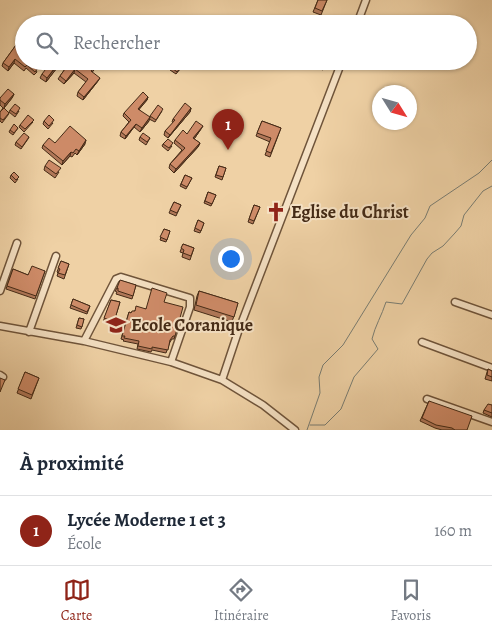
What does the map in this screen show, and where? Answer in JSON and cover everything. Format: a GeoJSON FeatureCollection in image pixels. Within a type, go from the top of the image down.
{"type":"FeatureCollection","features":[{"type":"Feature","properties":{"kind":"street"},"geometry":{"type":"LineString","coordinates":[[360,15],[366,0]]}},
{"type":"Feature","properties":{"kind":"street"},"geometry":{"type":"LineString","coordinates":[[222,380],[238,332],[339,70]]}},
{"type":"Feature","properties":{"kind":"street"},"geometry":{"type":"LineString","coordinates":[[0,291],[17,243]]}},
{"type":"Feature","properties":{"kind":"street"},"geometry":{"type":"LineString","coordinates":[[29,332],[56,256]]}},
{"type":"Feature","properties":{"kind":"street"},"geometry":{"type":"LineString","coordinates":[[84,341],[116,278],[121,277],[190,298],[191,304],[171,362]]}},
{"type":"Feature","properties":{"kind":"street"},"geometry":{"type":"LineString","coordinates":[[455,302],[492,315]]}},
{"type":"Feature","properties":{"kind":"street"},"geometry":{"type":"LineString","coordinates":[[0,326],[84,341],[171,362],[222,380],[263,405],[295,430]]}},
{"type":"Feature","properties":{"kind":"street"},"geometry":{"type":"LineString","coordinates":[[422,342],[492,368]]}},
{"type":"Feature","properties":{"kind":"street"},"geometry":{"type":"LineString","coordinates":[[428,399],[492,422]]}},
{"type":"Feature","properties":{"kind":"building"},"geometry":{"type":"Polygon","coordinates":[[[318,0],[327,0],[322,11],[315,8],[318,0]]]}},
{"type":"Feature","properties":{"kind":"building"},"geometry":{"type":"Polygon","coordinates":[[[15,46],[15,59],[9,67],[3,63],[15,46]]]}},
{"type":"Feature","properties":{"kind":"building"},"geometry":{"type":"Polygon","coordinates":[[[45,70],[53,70],[47,78],[42,74],[45,70]]]}},
{"type":"Feature","properties":{"kind":"building"},"geometry":{"type":"Polygon","coordinates":[[[64,70],[74,70],[66,81],[60,76],[64,70]]]}},
{"type":"Feature","properties":{"kind":"building"},"geometry":{"type":"Polygon","coordinates":[[[76,70],[92,70],[100,78],[84,97],[78,92],[88,79],[76,70]]]}},
{"type":"Feature","properties":{"kind":"building"},"geometry":{"type":"Polygon","coordinates":[[[8,89],[14,94],[5,104],[0,98],[8,89]]]}},
{"type":"Feature","properties":{"kind":"building"},"geometry":{"type":"Polygon","coordinates":[[[143,92],[148,97],[138,109],[150,117],[142,128],[136,124],[126,136],[121,132],[131,120],[124,113],[143,92]]]}},
{"type":"Feature","properties":{"kind":"building"},"geometry":{"type":"Polygon","coordinates":[[[185,103],[191,108],[170,135],[165,131],[175,120],[173,119],[185,103]]]}},
{"type":"Feature","properties":{"kind":"building"},"geometry":{"type":"Polygon","coordinates":[[[15,104],[20,108],[16,114],[10,110],[15,104]]]}},
{"type":"Feature","properties":{"kind":"building"},"geometry":{"type":"Polygon","coordinates":[[[158,105],[163,109],[156,120],[150,116],[158,105]]]}},
{"type":"Feature","properties":{"kind":"building"},"geometry":{"type":"Polygon","coordinates":[[[4,108],[9,113],[3,120],[0,118],[0,112],[4,108]]]}},
{"type":"Feature","properties":{"kind":"building"},"geometry":{"type":"Polygon","coordinates":[[[28,115],[34,120],[25,129],[20,125],[28,115]]]}},
{"type":"Feature","properties":{"kind":"building"},"geometry":{"type":"Polygon","coordinates":[[[49,115],[54,120],[49,126],[44,121],[49,115]]]}},
{"type":"Feature","properties":{"kind":"building"},"geometry":{"type":"Polygon","coordinates":[[[196,121],[203,126],[193,138],[200,143],[176,169],[170,164],[185,148],[175,140],[183,130],[187,134],[196,121]]]}},
{"type":"Feature","properties":{"kind":"building"},"geometry":{"type":"Polygon","coordinates":[[[262,121],[281,128],[271,153],[266,151],[271,138],[257,133],[262,121]]]}},
{"type":"Feature","properties":{"kind":"building"},"geometry":{"type":"Polygon","coordinates":[[[14,124],[18,128],[14,133],[10,130],[14,124]]]}},
{"type":"Feature","properties":{"kind":"building"},"geometry":{"type":"Polygon","coordinates":[[[70,126],[86,140],[79,151],[76,149],[73,153],[71,152],[63,161],[43,145],[49,138],[55,143],[70,126]]]}},
{"type":"Feature","properties":{"kind":"building"},"geometry":{"type":"Polygon","coordinates":[[[24,133],[29,137],[22,147],[16,142],[24,133]]]}},
{"type":"Feature","properties":{"kind":"building"},"geometry":{"type":"Polygon","coordinates":[[[143,133],[150,138],[147,142],[140,137],[143,133]]]}},
{"type":"Feature","properties":{"kind":"building"},"geometry":{"type":"Polygon","coordinates":[[[168,139],[173,143],[169,148],[163,144],[168,139]]]}},
{"type":"Feature","properties":{"kind":"building"},"geometry":{"type":"Polygon","coordinates":[[[49,160],[61,168],[56,174],[45,166],[49,160]]]}},
{"type":"Feature","properties":{"kind":"building"},"geometry":{"type":"Polygon","coordinates":[[[219,166],[226,168],[223,177],[216,175],[219,166]]]}},
{"type":"Feature","properties":{"kind":"building"},"geometry":{"type":"Polygon","coordinates":[[[14,172],[19,177],[16,180],[11,175],[14,172]]]}},
{"type":"Feature","properties":{"kind":"building"},"geometry":{"type":"Polygon","coordinates":[[[185,175],[192,178],[187,187],[181,184],[185,175]]]}},
{"type":"Feature","properties":{"kind":"building"},"geometry":{"type":"Polygon","coordinates":[[[208,192],[216,195],[212,204],[205,201],[208,192]]]}},
{"type":"Feature","properties":{"kind":"building"},"geometry":{"type":"Polygon","coordinates":[[[174,202],[181,205],[177,213],[170,210],[174,202]]]}},
{"type":"Feature","properties":{"kind":"building"},"geometry":{"type":"Polygon","coordinates":[[[254,205],[260,207],[254,221],[249,219],[254,205]]]}},
{"type":"Feature","properties":{"kind":"building"},"geometry":{"type":"Polygon","coordinates":[[[277,206],[281,207],[277,215],[273,214],[277,206]]]}},
{"type":"Feature","properties":{"kind":"building"},"geometry":{"type":"Polygon","coordinates":[[[198,220],[204,223],[201,231],[195,228],[198,220]]]}},
{"type":"Feature","properties":{"kind":"building"},"geometry":{"type":"Polygon","coordinates":[[[164,229],[170,231],[167,240],[160,237],[164,229]]]}},
{"type":"Feature","properties":{"kind":"building"},"geometry":{"type":"Polygon","coordinates":[[[183,244],[194,248],[191,256],[183,253],[184,250],[181,248],[183,244]]]}},
{"type":"Feature","properties":{"kind":"building"},"geometry":{"type":"Polygon","coordinates":[[[61,261],[69,264],[65,275],[58,273],[61,261]]]}},
{"type":"Feature","properties":{"kind":"building"},"geometry":{"type":"Polygon","coordinates":[[[32,266],[45,271],[36,296],[7,286],[13,269],[28,275],[32,266]]]}},
{"type":"Feature","properties":{"kind":"building"},"geometry":{"type":"Polygon","coordinates":[[[120,280],[136,285],[133,296],[118,291],[117,288],[120,280]]]}},
{"type":"Feature","properties":{"kind":"building"},"geometry":{"type":"Polygon","coordinates":[[[152,288],[167,293],[164,302],[183,307],[175,336],[170,340],[168,350],[138,346],[139,341],[122,336],[129,312],[135,311],[136,306],[146,309],[152,288]]]}},
{"type":"Feature","properties":{"kind":"building"},"geometry":{"type":"Polygon","coordinates":[[[199,291],[238,303],[234,317],[196,305],[199,291]]]}},
{"type":"Feature","properties":{"kind":"building"},"geometry":{"type":"Polygon","coordinates":[[[73,299],[90,306],[87,312],[71,305],[73,299]]]}},
{"type":"Feature","properties":{"kind":"building"},"geometry":{"type":"Polygon","coordinates":[[[111,300],[120,302],[114,322],[104,318],[111,300]]]}},
{"type":"Feature","properties":{"kind":"building"},"geometry":{"type":"Polygon","coordinates":[[[79,318],[84,319],[82,327],[77,325],[79,318]]]}},
{"type":"Feature","properties":{"kind":"building"},"geometry":{"type":"Polygon","coordinates":[[[488,369],[492,371],[492,377],[487,375],[488,369]]]}},
{"type":"Feature","properties":{"kind":"building"},"geometry":{"type":"Polygon","coordinates":[[[25,372],[39,378],[32,395],[18,389],[25,372]]]}},
{"type":"Feature","properties":{"kind":"building"},"geometry":{"type":"Polygon","coordinates":[[[0,378],[5,380],[0,392],[0,378]]]}},
{"type":"Feature","properties":{"kind":"building"},"geometry":{"type":"Polygon","coordinates":[[[429,401],[472,416],[467,430],[455,430],[436,425],[422,418],[429,401]]]}},
{"type":"Feature","properties":{"kind":"building"},"geometry":{"type":"Polygon","coordinates":[[[488,404],[492,405],[492,413],[484,410],[488,404]]]}},
{"type":"Feature","properties":{"kind":"waterway"},"geometry":{"type":"LineString","coordinates":[[307,430],[320,393],[319,377],[323,365],[343,345],[411,235],[425,218],[430,206],[479,173],[492,160]]}},
{"type":"Feature","properties":{"kind":"waterway"},"geometry":{"type":"LineString","coordinates":[[310,425],[325,425],[341,409],[354,377],[378,349],[372,339],[386,302],[402,304],[427,259],[455,233],[461,226],[464,215],[483,191],[492,186]]}},
{"type":"Feature","properties":{"kind":"place","name":"Lycée Moderne 1 et 3"},"geometry":{"type":"Point","coordinates":[228,150]}},
{"type":"Feature","properties":{"kind":"place","name":"Eglise du Christ"},"geometry":{"type":"Point","coordinates":[276,212]}},
{"type":"Feature","properties":{"kind":"place","name":"Ecole Coranique"},"geometry":{"type":"Point","coordinates":[116,325]}}]}
